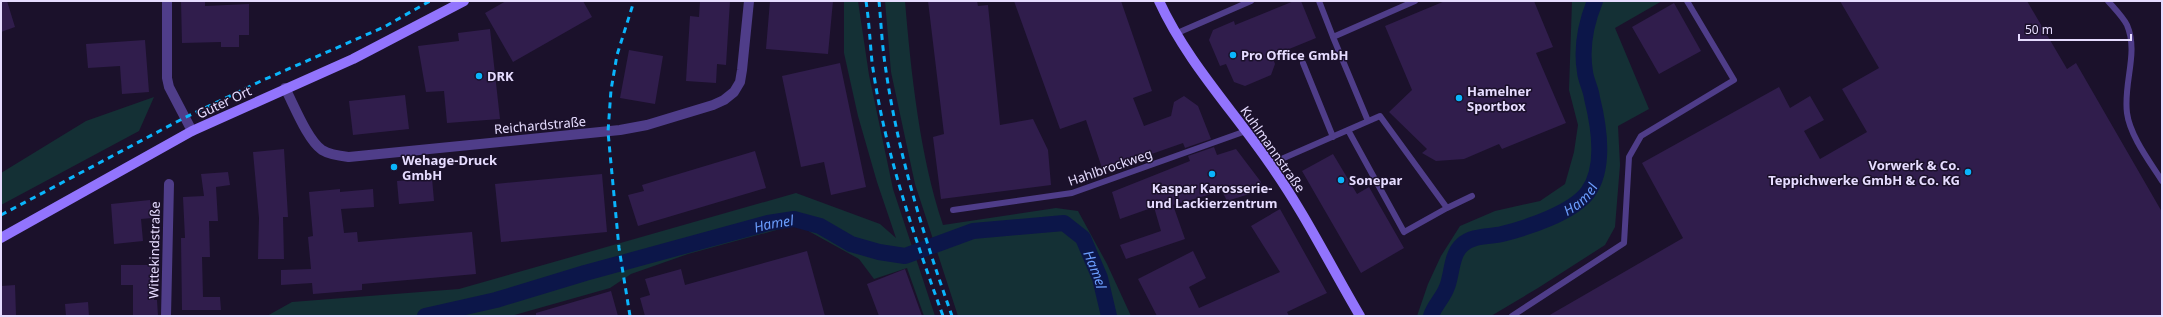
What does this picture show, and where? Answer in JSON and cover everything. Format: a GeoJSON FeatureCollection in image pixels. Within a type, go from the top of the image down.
{"type":"FeatureCollection","features":[{"type":"Feature","properties":{"kind":"main road","name":"Guter Ort"},"geometry":{"type":"LineString","coordinates":[[1,238],[192,131],[389,41],[464,1]]}},
{"type":"Feature","properties":{"kind":"main road","name":"Kuhlmannstraße"},"geometry":{"type":"LineString","coordinates":[[1159,1],[1175,34],[1200,72],[1270,164],[1302,215],[1360,316]]}},
{"type":"Feature","properties":{"kind":"street"},"geometry":{"type":"LineString","coordinates":[[167,1],[168,87],[192,131]]}},
{"type":"Feature","properties":{"kind":"street","name":"Reichardstraße"},"geometry":{"type":"LineString","coordinates":[[285,88],[314,141],[322,149],[338,156],[357,156],[620,130],[647,125],[713,105],[724,100],[734,92],[740,82],[742,70],[749,1]]}},
{"type":"Feature","properties":{"kind":"street","name":"Wittekindstraße"},"geometry":{"type":"LineString","coordinates":[[166,316],[168,184]]}},
{"type":"Feature","properties":{"kind":"lane"},"geometry":{"type":"LineString","coordinates":[[1175,34],[1251,1]]}},
{"type":"Feature","properties":{"kind":"lane"},"geometry":{"type":"LineString","coordinates":[[1319,1],[1368,121]]}},
{"type":"Feature","properties":{"kind":"lane"},"geometry":{"type":"LineString","coordinates":[[1333,37],[1415,1]]}},
{"type":"Feature","properties":{"kind":"lane"},"geometry":{"type":"LineString","coordinates":[[1512,316],[1624,243],[1629,157],[1642,136],[1734,80],[1687,1]]}},
{"type":"Feature","properties":{"kind":"lane"},"geometry":{"type":"LineString","coordinates":[[2108,1],[2127,24],[2132,46],[2126,90],[2127,115],[2139,144],[2162,181]]}},
{"type":"Feature","properties":{"kind":"lane"},"geometry":{"type":"LineString","coordinates":[[1303,63],[1333,136]]}},
{"type":"Feature","properties":{"kind":"lane"},"geometry":{"type":"LineString","coordinates":[[1270,164],[1380,116],[1447,208]]}},
{"type":"Feature","properties":{"kind":"lane"},"geometry":{"type":"LineString","coordinates":[[1348,130],[1404,232],[1472,196]]}},
{"type":"Feature","properties":{"kind":"lane","name":"Hahlbrockweg"},"geometry":{"type":"LineString","coordinates":[[953,210],[1072,193],[1246,131]]}},
{"type":"Feature","properties":{"kind":"green space"},"geometry":{"type":"Polygon","coordinates":[[[844,1],[858,1],[869,75],[893,189],[935,316],[924,316],[907,268],[874,279],[859,259],[803,228],[791,226],[688,254],[631,274],[610,288],[511,316],[267,316],[292,302],[459,289],[796,193],[880,224],[896,238],[877,182],[858,116],[844,53],[844,1]]]}},
{"type":"Feature","properties":{"kind":"green space"},"geometry":{"type":"Polygon","coordinates":[[[885,1],[905,1],[910,57],[922,143],[935,199],[943,225],[1056,208],[1078,211],[1107,264],[1131,316],[958,316],[915,184],[891,72],[885,1]]]}},
{"type":"Feature","properties":{"kind":"green space"},"geometry":{"type":"Polygon","coordinates":[[[1572,1],[1662,1],[1615,28],[1649,109],[1618,126],[1620,165],[1615,227],[1605,245],[1491,316],[1417,316],[1428,284],[1441,256],[1460,226],[1495,211],[1540,201],[1565,184],[1574,152],[1578,125],[1569,90],[1572,1]]]}},
{"type":"Feature","properties":{"kind":"green space"},"geometry":{"type":"Polygon","coordinates":[[[154,97],[139,131],[1,205],[1,173],[86,121],[154,97]]]}},
{"type":"Feature","properties":{"kind":"building"},"geometry":{"type":"Polygon","coordinates":[[[1,1],[7,1],[15,27],[1,32],[1,1]]]}},
{"type":"Feature","properties":{"kind":"building"},"geometry":{"type":"Polygon","coordinates":[[[181,1],[205,1],[205,6],[249,4],[249,35],[239,35],[239,47],[221,47],[221,42],[182,43],[181,1]]]}},
{"type":"Feature","properties":{"kind":"building"},"geometry":{"type":"Polygon","coordinates":[[[506,1],[583,1],[592,17],[513,62],[485,13],[506,1]]]}},
{"type":"Feature","properties":{"kind":"building"},"geometry":{"type":"Polygon","coordinates":[[[700,1],[730,1],[726,65],[717,64],[716,83],[686,81],[690,16],[699,17],[700,1]]]}},
{"type":"Feature","properties":{"kind":"building"},"geometry":{"type":"Polygon","coordinates":[[[770,1],[833,1],[828,54],[766,49],[770,1]]]}},
{"type":"Feature","properties":{"kind":"building"},"geometry":{"type":"Polygon","coordinates":[[[928,1],[977,1],[978,6],[988,5],[1000,125],[1033,119],[1048,150],[1051,185],[941,199],[933,137],[944,134],[928,1]]]}},
{"type":"Feature","properties":{"kind":"building"},"geometry":{"type":"Polygon","coordinates":[[[1014,1],[1121,1],[1152,91],[1133,98],[1144,126],[1171,116],[1174,102],[1184,96],[1198,106],[1211,139],[1185,148],[1183,143],[1103,171],[1086,120],[1060,129],[1014,1]]]}},
{"type":"Feature","properties":{"kind":"building"},"geometry":{"type":"Polygon","coordinates":[[[1294,1],[1301,1],[1316,38],[1272,56],[1275,64],[1271,75],[1245,86],[1234,82],[1226,64],[1220,66],[1209,40],[1213,30],[1234,21],[1235,25],[1294,1]]]}},
{"type":"Feature","properties":{"kind":"building"},"geometry":{"type":"Polygon","coordinates":[[[1445,1],[1534,1],[1553,47],[1536,53],[1566,123],[1502,149],[1499,144],[1464,159],[1436,161],[1422,153],[1427,149],[1389,112],[1412,90],[1385,26],[1445,1]]]}},
{"type":"Feature","properties":{"kind":"building","name":"Vorwerk & Co. Teppichwerke GmbH & Co. KG"},"geometry":{"type":"Polygon","coordinates":[[[1840,1],[2027,1],[2067,69],[2076,63],[2162,212],[2162,316],[1548,316],[1683,238],[1642,163],[1779,87],[1790,108],[1810,96],[1824,120],[1804,131],[1820,159],[1867,132],[1842,89],[1879,68],[1840,1]]]}},
{"type":"Feature","properties":{"kind":"building"},"geometry":{"type":"Polygon","coordinates":[[[1674,3],[1701,51],[1659,74],[1632,27],[1674,3]]]}},
{"type":"Feature","properties":{"kind":"building"},"geometry":{"type":"Polygon","coordinates":[[[490,29],[500,119],[447,123],[444,91],[426,92],[418,46],[459,41],[458,33],[490,29]]]}},
{"type":"Feature","properties":{"kind":"building"},"geometry":{"type":"Polygon","coordinates":[[[145,40],[149,92],[122,94],[120,66],[88,68],[86,44],[145,40]]]}},
{"type":"Feature","properties":{"kind":"building"},"geometry":{"type":"Polygon","coordinates":[[[629,50],[663,56],[655,104],[620,98],[629,50]]]}},
{"type":"Feature","properties":{"kind":"building"},"geometry":{"type":"Polygon","coordinates":[[[840,63],[866,187],[831,195],[824,162],[801,167],[782,76],[840,63]]]}},
{"type":"Feature","properties":{"kind":"building"},"geometry":{"type":"Polygon","coordinates":[[[405,95],[409,129],[353,135],[349,101],[405,95]]]}},
{"type":"Feature","properties":{"kind":"building"},"geometry":{"type":"Polygon","coordinates":[[[1214,147],[1217,155],[1236,149],[1261,182],[1262,190],[1227,201],[1222,191],[1173,205],[1185,239],[1126,259],[1120,245],[1161,231],[1154,207],[1120,219],[1112,192],[1190,161],[1188,156],[1214,147]]]}},
{"type":"Feature","properties":{"kind":"building"},"geometry":{"type":"Polygon","coordinates":[[[284,149],[288,217],[283,217],[284,259],[258,259],[259,218],[253,152],[284,149]]]}},
{"type":"Feature","properties":{"kind":"building"},"geometry":{"type":"Polygon","coordinates":[[[755,151],[766,188],[638,226],[628,195],[644,191],[642,185],[755,151]]]}},
{"type":"Feature","properties":{"kind":"building"},"geometry":{"type":"Polygon","coordinates":[[[1333,154],[1357,194],[1369,187],[1404,248],[1361,273],[1302,171],[1333,154]]]}},
{"type":"Feature","properties":{"kind":"building"},"geometry":{"type":"Polygon","coordinates":[[[228,172],[230,185],[216,187],[218,221],[209,221],[210,257],[202,257],[203,297],[220,297],[221,310],[182,310],[181,238],[185,238],[183,197],[204,196],[201,174],[228,172]]]}},
{"type":"Feature","properties":{"kind":"building"},"geometry":{"type":"Polygon","coordinates":[[[602,174],[607,232],[501,242],[495,184],[602,174]]]}},
{"type":"Feature","properties":{"kind":"building"},"geometry":{"type":"Polygon","coordinates":[[[432,178],[434,201],[399,204],[397,181],[432,178]]]}},
{"type":"Feature","properties":{"kind":"building"},"geometry":{"type":"Polygon","coordinates":[[[340,189],[340,192],[373,189],[374,207],[341,209],[344,233],[357,232],[358,242],[472,232],[476,274],[362,284],[362,290],[313,294],[312,283],[281,285],[281,270],[311,269],[308,237],[313,236],[309,192],[340,189]]]}},
{"type":"Feature","properties":{"kind":"building"},"geometry":{"type":"Polygon","coordinates":[[[150,200],[152,218],[141,219],[143,241],[114,244],[111,204],[150,200]]]}},
{"type":"Feature","properties":{"kind":"building"},"geometry":{"type":"Polygon","coordinates":[[[1280,209],[1327,293],[1287,312],[1289,316],[1157,316],[1138,279],[1193,251],[1206,278],[1189,287],[1199,308],[1280,272],[1251,226],[1280,209]]]}},
{"type":"Feature","properties":{"kind":"building"},"geometry":{"type":"Polygon","coordinates":[[[807,251],[825,316],[645,316],[640,298],[650,295],[645,279],[681,269],[685,285],[807,251]]]}},
{"type":"Feature","properties":{"kind":"building"},"geometry":{"type":"Polygon","coordinates":[[[121,265],[154,265],[154,300],[157,300],[158,316],[133,316],[133,285],[121,285],[121,265]]]}},
{"type":"Feature","properties":{"kind":"building"},"geometry":{"type":"Polygon","coordinates":[[[905,269],[922,316],[879,316],[867,284],[905,269]]]}},
{"type":"Feature","properties":{"kind":"building"},"geometry":{"type":"Polygon","coordinates":[[[15,285],[16,315],[1,315],[1,286],[15,285]]]}},
{"type":"Feature","properties":{"kind":"building"},"geometry":{"type":"Polygon","coordinates":[[[611,291],[618,316],[536,316],[536,313],[611,291]]]}},
{"type":"Feature","properties":{"kind":"building"},"geometry":{"type":"Polygon","coordinates":[[[88,302],[89,316],[66,316],[65,304],[88,302]]]}},
{"type":"Feature","properties":{"kind":"waterway","name":"Hamel"},"geometry":{"type":"LineString","coordinates":[[1431,316],[1449,282],[1456,254],[1462,245],[1471,239],[1502,234],[1523,228],[1561,213],[1581,200],[1594,182],[1599,159],[1599,133],[1586,75],[1584,45],[1589,18],[1595,1]]}},
{"type":"Feature","properties":{"kind":"waterway","name":"Hamel"},"geometry":{"type":"LineString","coordinates":[[425,316],[496,300],[585,273],[768,223],[794,219],[820,226],[851,244],[879,252],[905,256],[973,231],[1064,223],[1083,238],[1100,278],[1109,316]]}},
{"type":"Feature","properties":{"kind":"railway"},"geometry":{"type":"LineString","coordinates":[[1,215],[184,118],[261,81],[384,27],[430,1]]}},
{"type":"Feature","properties":{"kind":"railway"},"geometry":{"type":"LineString","coordinates":[[630,316],[619,248],[608,132],[611,90],[617,55],[634,1]]}},
{"type":"Feature","properties":{"kind":"railway"},"geometry":{"type":"LineString","coordinates":[[866,1],[872,62],[884,127],[901,190],[921,254],[943,316]]}},
{"type":"Feature","properties":{"kind":"railway"},"geometry":{"type":"LineString","coordinates":[[879,1],[885,64],[896,129],[921,223],[952,316]]}},
{"type":"Feature","properties":{"kind":"place","name":"Pro Office GmbH"},"geometry":{"type":"Point","coordinates":[1233,55]}},
{"type":"Feature","properties":{"kind":"place","name":"DRK"},"geometry":{"type":"Point","coordinates":[479,76]}},
{"type":"Feature","properties":{"kind":"place","name":"Hamelner Sportbox"},"geometry":{"type":"Point","coordinates":[1459,98]}},
{"type":"Feature","properties":{"kind":"place","name":"Wehage-Druck GmbH"},"geometry":{"type":"Point","coordinates":[394,167]}},
{"type":"Feature","properties":{"kind":"place","name":"Vorwerk & Co. Teppichwerke GmbH & Co. KG"},"geometry":{"type":"Point","coordinates":[1968,172]}},
{"type":"Feature","properties":{"kind":"place","name":"Kaspar Karosserie- und Lackierzentrum"},"geometry":{"type":"Point","coordinates":[1212,174]}},
{"type":"Feature","properties":{"kind":"place","name":"Sonepar"},"geometry":{"type":"Point","coordinates":[1341,180]}}]}
